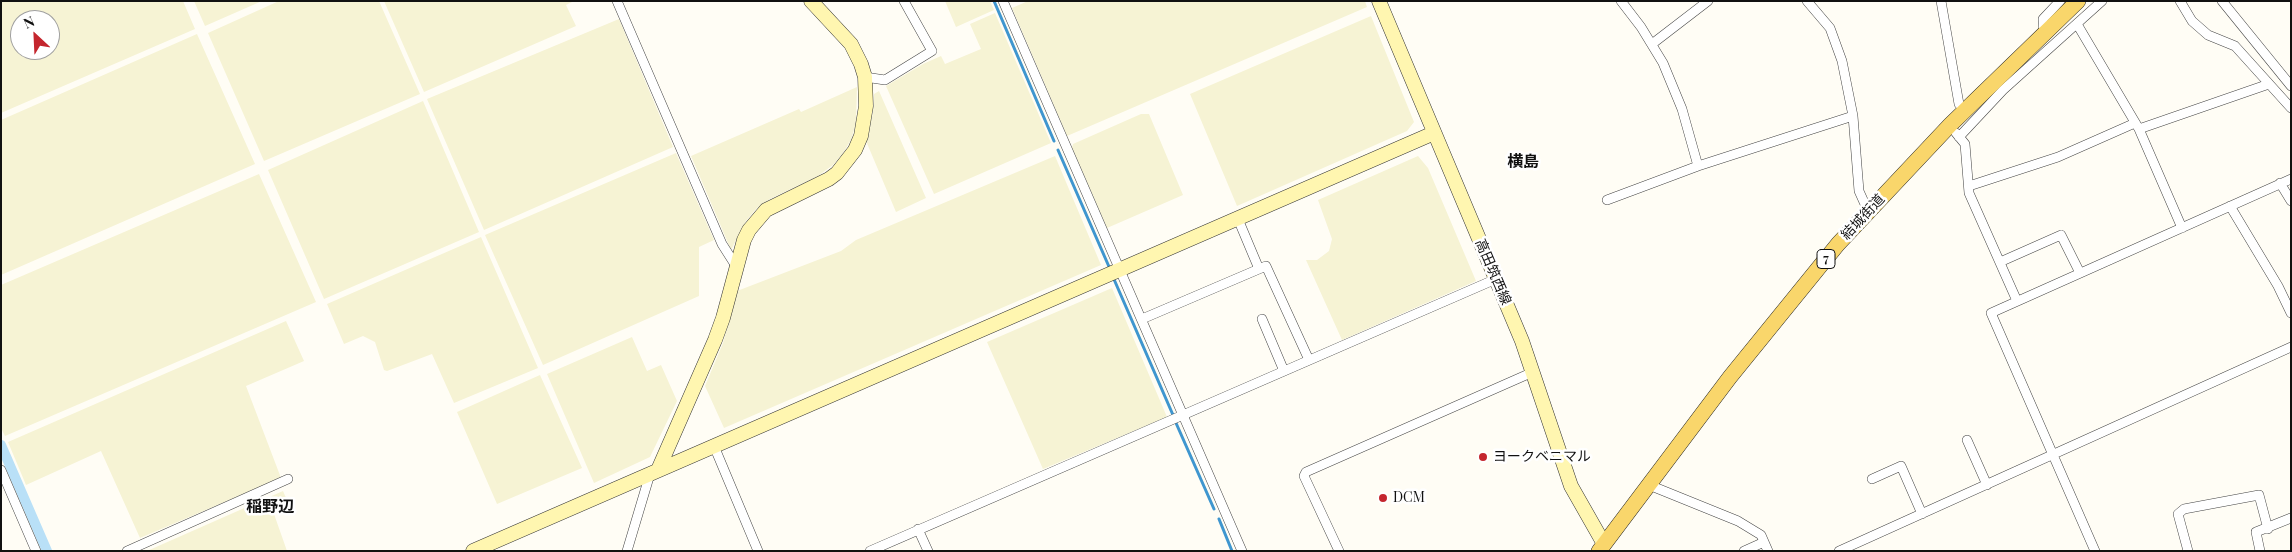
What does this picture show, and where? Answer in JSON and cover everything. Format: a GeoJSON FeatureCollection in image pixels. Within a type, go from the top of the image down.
{"type":"FeatureCollection","features":[{"type":"Feature","properties":{"kind":"main road","name":"結城街道"},"geometry":{"type":"LineString","coordinates":[[1604,548],[1730,377],[1838,244],[1950,125],[1965,110],[1999,86],[2044,34],[2078,1]]}},
{"type":"Feature","properties":{"kind":"street"},"geometry":{"type":"LineString","coordinates":[[617,1],[722,244],[736,266]]}},
{"type":"Feature","properties":{"kind":"street"},"geometry":{"type":"LineString","coordinates":[[627,551],[654,472],[715,340],[723,318],[744,240],[752,224],[774,204],[829,179],[837,173],[855,150],[865,122],[865,78],[851,44],[811,1]]}},
{"type":"Feature","properties":{"kind":"street"},"geometry":{"type":"LineString","coordinates":[[865,78],[885,80],[932,51],[904,1]]}},
{"type":"Feature","properties":{"kind":"street"},"geometry":{"type":"LineString","coordinates":[[1003,1],[1115,272],[1142,319],[1242,551]]}},
{"type":"Feature","properties":{"kind":"street","name":"高田筑西線"},"geometry":{"type":"LineString","coordinates":[[1379,1],[1533,372],[1559,456],[1571,486],[1604,548]]}},
{"type":"Feature","properties":{"kind":"street"},"geometry":{"type":"LineString","coordinates":[[1621,1],[1652,44],[1682,109],[1698,166]]}},
{"type":"Feature","properties":{"kind":"street"},"geometry":{"type":"LineString","coordinates":[[1652,44],[1708,1]]}},
{"type":"Feature","properties":{"kind":"street"},"geometry":{"type":"LineString","coordinates":[[1807,1],[1830,28],[1842,61],[1853,116],[1859,191],[1868,211]]}},
{"type":"Feature","properties":{"kind":"street"},"geometry":{"type":"LineString","coordinates":[[1941,1],[1959,104],[1965,110]]}},
{"type":"Feature","properties":{"kind":"street"},"geometry":{"type":"LineString","coordinates":[[2044,34],[2043,20],[2060,1]]}},
{"type":"Feature","properties":{"kind":"street"},"geometry":{"type":"LineString","coordinates":[[1960,137],[1999,86],[2077,24],[2102,1]]}},
{"type":"Feature","properties":{"kind":"street"},"geometry":{"type":"LineString","coordinates":[[2180,1],[2192,21],[2208,35],[2235,46],[2291,108]]}},
{"type":"Feature","properties":{"kind":"street"},"geometry":{"type":"LineString","coordinates":[[2222,1],[2291,86]]}},
{"type":"Feature","properties":{"kind":"street"},"geometry":{"type":"LineString","coordinates":[[2077,24],[2137,126],[2182,228]]}},
{"type":"Feature","properties":{"kind":"street"},"geometry":{"type":"LineString","coordinates":[[1969,186],[2058,157],[2137,126],[2269,84]]}},
{"type":"Feature","properties":{"kind":"street"},"geometry":{"type":"LineString","coordinates":[[1607,200],[1698,166],[1853,116]]}},
{"type":"Feature","properties":{"kind":"street"},"geometry":{"type":"LineString","coordinates":[[1950,125],[1965,144],[1970,193],[2018,301]]}},
{"type":"Feature","properties":{"kind":"street"},"geometry":{"type":"LineString","coordinates":[[473,551],[1434,133]]}},
{"type":"Feature","properties":{"kind":"street"},"geometry":{"type":"LineString","coordinates":[[2095,551],[1991,313],[2291,179]]}},
{"type":"Feature","properties":{"kind":"street"},"geometry":{"type":"LineString","coordinates":[[2280,183],[2291,201]]}},
{"type":"Feature","properties":{"kind":"street"},"geometry":{"type":"LineString","coordinates":[[2230,206],[2278,286],[2291,313]]}},
{"type":"Feature","properties":{"kind":"street"},"geometry":{"type":"LineString","coordinates":[[1238,219],[1259,268]]}},
{"type":"Feature","properties":{"kind":"street"},"geometry":{"type":"LineString","coordinates":[[2000,262],[2061,234],[2080,273]]}},
{"type":"Feature","properties":{"kind":"street"},"geometry":{"type":"LineString","coordinates":[[1142,319],[1266,266],[1309,360]]}},
{"type":"Feature","properties":{"kind":"street"},"geometry":{"type":"LineString","coordinates":[[870,551],[1496,280]]}},
{"type":"Feature","properties":{"kind":"street"},"geometry":{"type":"LineString","coordinates":[[1262,319],[1284,371]]}},
{"type":"Feature","properties":{"kind":"street"},"geometry":{"type":"LineString","coordinates":[[1839,551],[2291,347]]}},
{"type":"Feature","properties":{"kind":"street"},"geometry":{"type":"LineString","coordinates":[[1340,551],[1304,476],[1306,472],[1533,372]]}},
{"type":"Feature","properties":{"kind":"street"},"geometry":{"type":"LineString","coordinates":[[1967,440],[1987,485]]}},
{"type":"Feature","properties":{"kind":"street"},"geometry":{"type":"LineString","coordinates":[[714,446],[758,551]]}},
{"type":"Feature","properties":{"kind":"street"},"geometry":{"type":"LineString","coordinates":[[1872,479],[1901,466],[1922,514]]}},
{"type":"Feature","properties":{"kind":"street"},"geometry":{"type":"LineString","coordinates":[[1,470],[36,551]]}},
{"type":"Feature","properties":{"kind":"street"},"geometry":{"type":"LineString","coordinates":[[126,551],[288,480]]}},
{"type":"Feature","properties":{"kind":"street"},"geometry":{"type":"LineString","coordinates":[[1649,485],[1738,520],[1760,535],[1768,551]]}},
{"type":"Feature","properties":{"kind":"street"},"geometry":{"type":"LineString","coordinates":[[2188,551],[2178,514],[2184,509],[2260,495],[2268,529]]}},
{"type":"Feature","properties":{"kind":"street"},"geometry":{"type":"LineString","coordinates":[[2260,551],[2256,532],[2268,529],[2291,518]]}},
{"type":"Feature","properties":{"kind":"street"},"geometry":{"type":"LineString","coordinates":[[918,529],[928,551]]}},
{"type":"Feature","properties":{"kind":"street"},"geometry":{"type":"LineString","coordinates":[[1744,551],[1764,542]]}},
{"type":"Feature","properties":{"kind":"shaded area"},"geometry":{"type":"Polygon","coordinates":[[[1,1],[183,1],[195,29],[1,113],[1,1]]]}},
{"type":"Feature","properties":{"kind":"shaded area"},"geometry":{"type":"Polygon","coordinates":[[[194,1],[262,1],[205,26],[194,1]]]}},
{"type":"Feature","properties":{"kind":"shaded area"},"geometry":{"type":"Polygon","coordinates":[[[279,1],[379,1],[420,94],[264,161],[208,33],[279,1]]]}},
{"type":"Feature","properties":{"kind":"shaded area"},"geometry":{"type":"Polygon","coordinates":[[[384,1],[574,1],[566,5],[576,26],[424,92],[384,1]]]}},
{"type":"Feature","properties":{"kind":"shaded area"},"geometry":{"type":"Polygon","coordinates":[[[945,1],[990,1],[994,10],[956,27],[945,1]]]}},
{"type":"Feature","properties":{"kind":"shaded area"},"geometry":{"type":"Polygon","coordinates":[[[1028,1],[1365,1],[1367,7],[1067,136],[1012,8],[1028,1]]]}},
{"type":"Feature","properties":{"kind":"shaded area"},"geometry":{"type":"Polygon","coordinates":[[[995,13],[1051,143],[934,194],[886,86],[923,64],[941,56],[945,64],[981,49],[970,24],[995,13]]]}},
{"type":"Feature","properties":{"kind":"shaded area"},"geometry":{"type":"Polygon","coordinates":[[[1371,16],[1414,122],[1407,131],[1237,206],[1190,94],[1371,16]]]}},
{"type":"Feature","properties":{"kind":"shaded area"},"geometry":{"type":"Polygon","coordinates":[[[619,19],[673,147],[484,230],[427,99],[619,19]]]}},
{"type":"Feature","properties":{"kind":"shaded area"},"geometry":{"type":"Polygon","coordinates":[[[197,34],[255,164],[1,275],[1,120],[197,34]]]}},
{"type":"Feature","properties":{"kind":"shaded area"},"geometry":{"type":"Polygon","coordinates":[[[857,87],[856,123],[851,140],[843,153],[833,165],[818,176],[770,199],[757,208],[746,221],[731,250],[691,156],[799,109],[801,112],[857,87]]]}},
{"type":"Feature","properties":{"kind":"shaded area"},"geometry":{"type":"Polygon","coordinates":[[[879,91],[926,198],[896,212],[866,141],[873,113],[874,94],[879,91]]]}},
{"type":"Feature","properties":{"kind":"shaded area"},"geometry":{"type":"Polygon","coordinates":[[[423,101],[479,232],[324,299],[268,170],[423,101]]]}},
{"type":"Feature","properties":{"kind":"shaded area"},"geometry":{"type":"Polygon","coordinates":[[[1141,114],[1149,114],[1183,195],[1107,228],[1072,148],[1073,144],[1141,114]]]}},
{"type":"Feature","properties":{"kind":"shaded area"},"geometry":{"type":"Polygon","coordinates":[[[676,153],[714,240],[699,247],[699,296],[543,365],[485,235],[676,153]]]}},
{"type":"Feature","properties":{"kind":"shaded area"},"geometry":{"type":"Polygon","coordinates":[[[1055,156],[1101,265],[724,428],[705,386],[723,343],[737,291],[841,251],[856,240],[1055,156]]]}},
{"type":"Feature","properties":{"kind":"shaded area"},"geometry":{"type":"Polygon","coordinates":[[[1418,156],[1428,168],[1476,281],[1342,340],[1306,260],[1317,260],[1329,251],[1332,239],[1318,200],[1418,156]]]}},
{"type":"Feature","properties":{"kind":"shaded area"},"geometry":{"type":"Polygon","coordinates":[[[259,174],[316,302],[5,436],[1,428],[1,285],[259,174]]]}},
{"type":"Feature","properties":{"kind":"shaded area"},"geometry":{"type":"Polygon","coordinates":[[[481,237],[538,368],[454,403],[432,354],[387,371],[384,370],[375,342],[363,336],[344,344],[327,304],[481,237]]]}},
{"type":"Feature","properties":{"kind":"shaded area"},"geometry":{"type":"Polygon","coordinates":[[[1112,288],[1167,417],[1043,469],[987,342],[1112,288]]]}},
{"type":"Feature","properties":{"kind":"shaded area"},"geometry":{"type":"Polygon","coordinates":[[[286,321],[304,361],[246,386],[281,478],[140,538],[101,451],[26,485],[8,442],[286,321]]]}},
{"type":"Feature","properties":{"kind":"shaded area"},"geometry":{"type":"Polygon","coordinates":[[[632,337],[647,371],[661,365],[677,401],[650,457],[594,483],[547,374],[632,337]]]}},
{"type":"Feature","properties":{"kind":"shaded area"},"geometry":{"type":"Polygon","coordinates":[[[540,375],[582,468],[497,504],[457,412],[540,375]]]}},
{"type":"Feature","properties":{"kind":"shaded area"},"geometry":{"type":"Polygon","coordinates":[[[283,491],[290,507],[274,514],[287,551],[147,551],[283,491]]]}},
{"type":"Feature","properties":{"kind":"waterway"},"geometry":{"type":"LineString","coordinates":[[994,1],[1054,141]]}},
{"type":"Feature","properties":{"kind":"waterway"},"geometry":{"type":"LineString","coordinates":[[1058,150],[1110,269]]}},
{"type":"Feature","properties":{"kind":"waterway"},"geometry":{"type":"LineString","coordinates":[[1113,277],[1173,415]]}},
{"type":"Feature","properties":{"kind":"waterway"},"geometry":{"type":"LineString","coordinates":[[1176,423],[1214,509]]}},
{"type":"Feature","properties":{"kind":"waterway"},"geometry":{"type":"LineString","coordinates":[[1,445],[47,551]]}},
{"type":"Feature","properties":{"kind":"waterway"},"geometry":{"type":"LineString","coordinates":[[1219,519],[1232,551]]}},
{"type":"Feature","properties":{"kind":"place","name":"ヨークベニマル"},"geometry":{"type":"Point","coordinates":[1483,457]}},
{"type":"Feature","properties":{"kind":"place","name":"DCM"},"geometry":{"type":"Point","coordinates":[1383,498]}},
{"type":"Feature","properties":{"kind":"district","name":"横島"},"geometry":{"type":"Point","coordinates":[1523,162]}},
{"type":"Feature","properties":{"kind":"district","name":"稲野辺"},"geometry":{"type":"Point","coordinates":[270,507]}}]}
